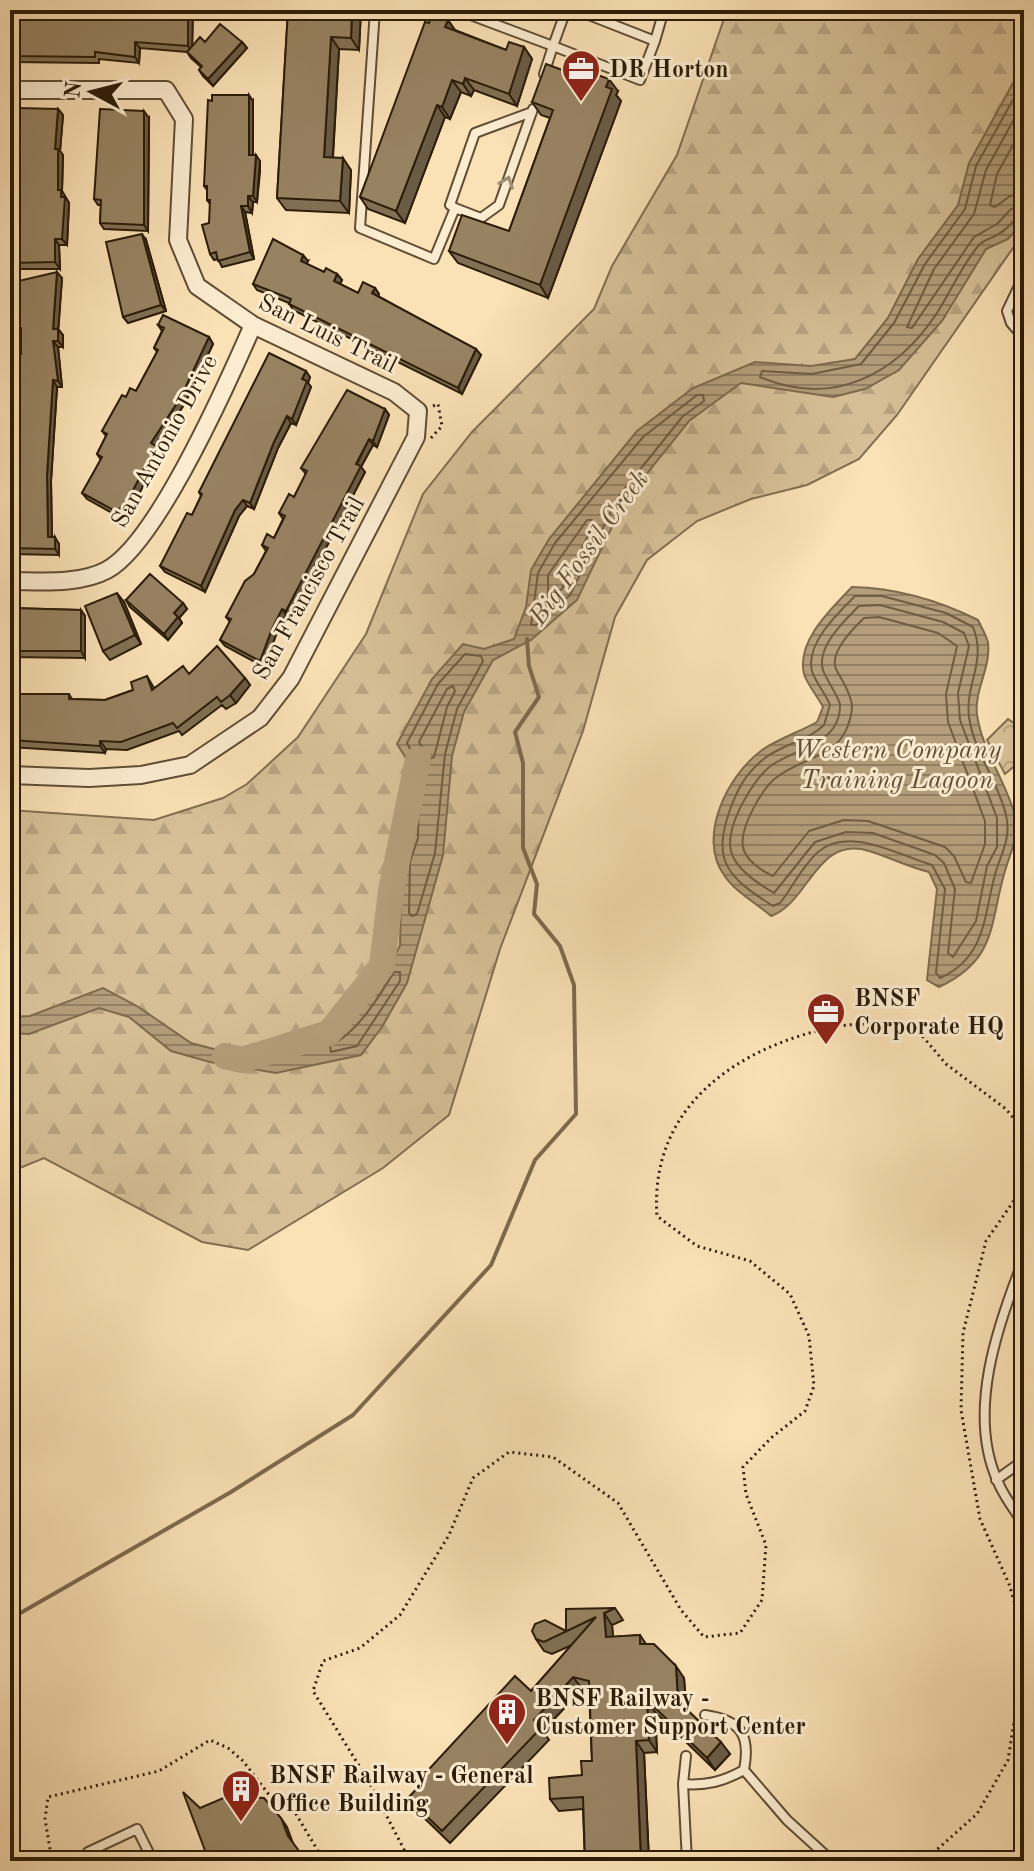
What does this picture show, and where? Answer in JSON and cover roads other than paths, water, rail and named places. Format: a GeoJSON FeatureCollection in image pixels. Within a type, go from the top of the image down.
{"type":"FeatureCollection","features":[{"type":"Feature","properties":{"kind":"street","name":"San Luis Trail"},"geometry":{"type":"LineString","coordinates":[[10,90],[166,90],[184,119],[178,240],[197,286],[253,325],[394,392],[418,411]]}},
{"type":"Feature","properties":{"kind":"street","name":"San Antonio Drive"},"geometry":{"type":"LineString","coordinates":[[10,581],[60,581],[106,570],[137,544],[185,464],[253,325]]}},
{"type":"Feature","properties":{"kind":"street","name":"San Francisco Trail"},"geometry":{"type":"LineString","coordinates":[[10,775],[89,778],[141,775],[190,765],[260,718],[291,678],[410,450],[416,437],[418,411]]}},
{"type":"Feature","properties":{"kind":"lane"},"geometry":{"type":"LineString","coordinates":[[375,10],[360,228],[434,259],[455,208]]}},
{"type":"Feature","properties":{"kind":"lane"},"geometry":{"type":"LineString","coordinates":[[457,10],[640,80],[664,10]]}},
{"type":"Feature","properties":{"kind":"lane"},"geometry":{"type":"LineString","coordinates":[[540,86],[566,10]]}},
{"type":"Feature","properties":{"kind":"lane"},"geometry":{"type":"LineString","coordinates":[[576,10],[655,41]]}},
{"type":"Feature","properties":{"kind":"lane"},"geometry":{"type":"LineString","coordinates":[[532,112],[475,133],[450,205],[481,218],[499,205],[532,112],[536,99]]}},
{"type":"Feature","properties":{"kind":"lane"},"geometry":{"type":"LineString","coordinates":[[1024,275],[1007,311],[1011,323],[1024,338]]}},
{"type":"Feature","properties":{"kind":"lane"},"geometry":{"type":"LineString","coordinates":[[1024,1258],[996,1340],[989,1381],[987,1441],[996,1480],[1024,1524]]}},
{"type":"Feature","properties":{"kind":"lane"},"geometry":{"type":"LineString","coordinates":[[996,1480],[1024,1460]]}},
{"type":"Feature","properties":{"kind":"lane"},"geometry":{"type":"LineString","coordinates":[[683,1784],[700,1786],[726,1780],[744,1770],[748,1750],[740,1728],[723,1718],[705,1715]]}},
{"type":"Feature","properties":{"kind":"lane"},"geometry":{"type":"LineString","coordinates":[[686,1756],[683,1784],[687,1861]]}},
{"type":"Feature","properties":{"kind":"lane"},"geometry":{"type":"LineString","coordinates":[[744,1770],[787,1820],[832,1861]]}},
{"type":"Feature","properties":{"kind":"lane"},"geometry":{"type":"LineString","coordinates":[[83,1861],[88,1852],[137,1829],[153,1861]]}},
{"type":"Feature","properties":{"kind":"water"},"geometry":{"type":"Polygon","coordinates":[[[1024,63],[1024,221],[1008,239],[986,249],[942,321],[899,370],[865,389],[833,397],[741,383],[689,421],[624,502],[577,600],[531,640],[493,660],[464,712],[452,756],[443,855],[407,983],[382,1027],[361,1055],[276,1073],[210,1062],[171,1051],[129,1017],[99,1008],[29,1034],[10,1033],[10,1017],[30,1016],[103,988],[137,1006],[191,1043],[225,1052],[283,1057],[334,1035],[370,996],[400,946],[402,860],[410,837],[411,766],[397,744],[432,679],[463,644],[484,649],[514,639],[526,607],[531,570],[549,539],[637,431],[693,388],[755,362],[811,366],[855,359],[888,318],[918,259],[958,205],[969,163],[1024,63]]]}},
{"type":"Feature","properties":{"kind":"water","name":"Western Company Training Lagoon"},"geometry":{"type":"Polygon","coordinates":[[[852,587],[917,596],[948,607],[978,620],[988,643],[977,715],[983,740],[1014,812],[1015,836],[993,924],[982,952],[972,965],[939,987],[927,980],[937,889],[929,872],[869,851],[851,849],[837,852],[825,861],[784,909],[771,916],[733,886],[716,860],[715,826],[727,791],[738,775],[762,750],[817,722],[823,707],[804,674],[805,649],[818,626],[852,587]]]}},
{"type":"Feature","properties":{"kind":"waterway"},"geometry":{"type":"LineString","coordinates":[[10,1619],[231,1492],[353,1415],[491,1265],[535,1160],[576,1114],[574,985],[560,946],[534,914],[537,884],[523,848],[523,763],[515,732],[539,697],[529,666],[527,639]]}},
{"type":"Feature","properties":{"kind":"waterway","name":"Big Fossil Creek"},"geometry":{"type":"LineString","coordinates":[[225,1056],[242,1060],[329,1033],[382,966],[391,891],[418,759]]}},
{"type":"Feature","properties":{"kind":"place","name":"DR Horton"},"geometry":{"type":"Point","coordinates":[581,103]}},
{"type":"Feature","properties":{"kind":"place","name":"BNSF Corporate HQ"},"geometry":{"type":"Point","coordinates":[826,1046]}},
{"type":"Feature","properties":{"kind":"place","name":"BNSF Railway - Customer Support Center"},"geometry":{"type":"Point","coordinates":[507,1746]}},
{"type":"Feature","properties":{"kind":"place","name":"BNSF Railway - General Office Building"},"geometry":{"type":"Point","coordinates":[241,1823]}}]}
